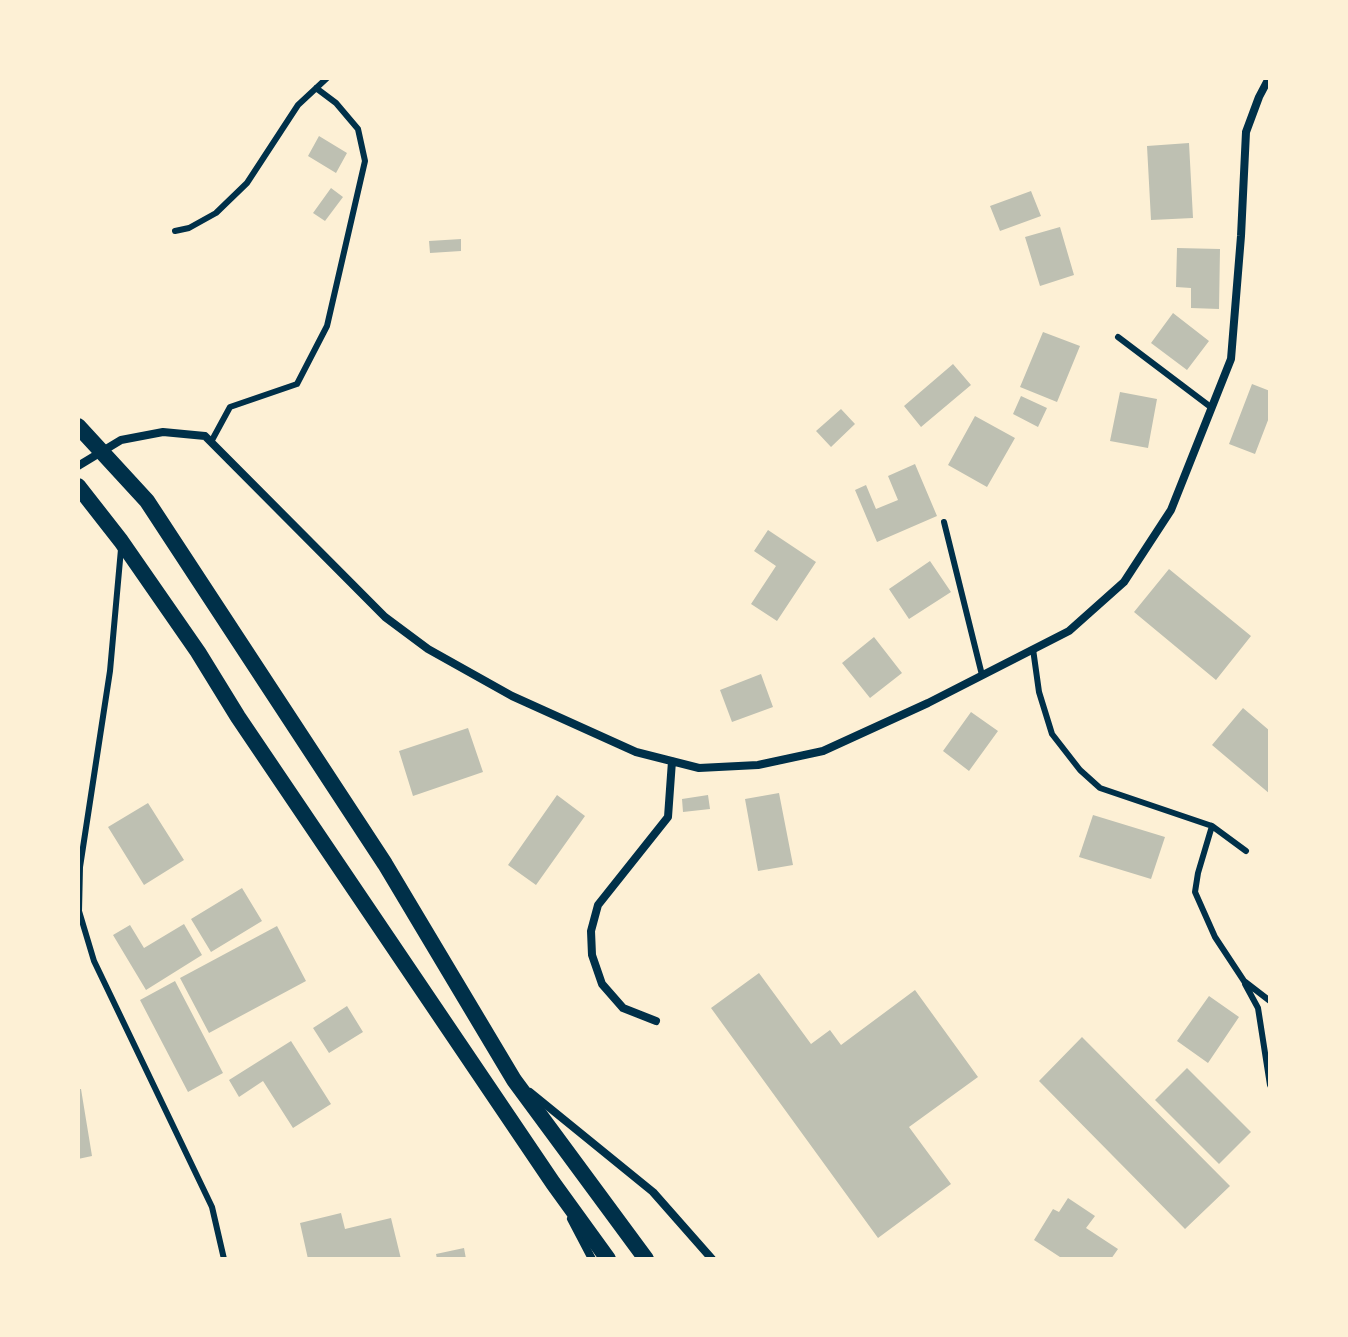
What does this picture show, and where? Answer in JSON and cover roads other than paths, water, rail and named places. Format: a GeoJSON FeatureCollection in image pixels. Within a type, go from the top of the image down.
{"type":"FeatureCollection","features":[{"type":"Feature","properties":{"kind":"main road"},"geometry":{"type":"LineString","coordinates":[[78,426],[147,501],[385,864],[514,1080],[646,1259]]}},
{"type":"Feature","properties":{"kind":"main road"},"geometry":{"type":"LineString","coordinates":[[78,486],[121,541],[553,1183],[608,1259]]}},
{"type":"Feature","properties":{"kind":"street"},"geometry":{"type":"LineString","coordinates":[[78,466],[121,440],[163,432],[205,436],[385,617],[428,649],[512,696],[636,752],[699,768],[758,765],[823,751],[1069,631],[1124,582],[1171,510],[1231,359],[1246,132],[1269,78]]}},
{"type":"Feature","properties":{"kind":"street"},"geometry":{"type":"LineString","coordinates":[[656,1021],[623,1008],[602,984],[592,955],[591,931],[598,905],[668,817],[672,761]]}},
{"type":"Feature","properties":{"kind":"street"},"geometry":{"type":"LineString","coordinates":[[514,1080],[653,1192],[712,1259]]}},
{"type":"Feature","properties":{"kind":"street"},"geometry":{"type":"LineString","coordinates":[[553,1183],[592,1259]]}},
{"type":"Feature","properties":{"kind":"lane"},"geometry":{"type":"LineString","coordinates":[[175,231],[189,228],[216,213],[247,183],[298,105],[327,78]]}},
{"type":"Feature","properties":{"kind":"lane"},"geometry":{"type":"LineString","coordinates":[[211,442],[230,407],[297,384],[327,326],[365,161],[358,129],[336,103],[316,88]]}},
{"type":"Feature","properties":{"kind":"lane"},"geometry":{"type":"LineString","coordinates":[[1118,337],[1212,408]]}},
{"type":"Feature","properties":{"kind":"lane"},"geometry":{"type":"LineString","coordinates":[[944,522],[982,675]]}},
{"type":"Feature","properties":{"kind":"lane"},"geometry":{"type":"LineString","coordinates":[[121,541],[110,671],[80,867],[79,911],[94,961],[212,1207],[224,1259]]}},
{"type":"Feature","properties":{"kind":"lane"},"geometry":{"type":"LineString","coordinates":[[1033,649],[1039,692],[1052,734],[1080,770],[1100,788],[1212,826],[1246,851]]}},
{"type":"Feature","properties":{"kind":"lane"},"geometry":{"type":"LineString","coordinates":[[1212,826],[1195,892],[1215,937],[1258,1008],[1270,1085]]}},
{"type":"Feature","properties":{"kind":"lane"},"geometry":{"type":"LineString","coordinates":[[1244,981],[1270,1001]]}}]}
